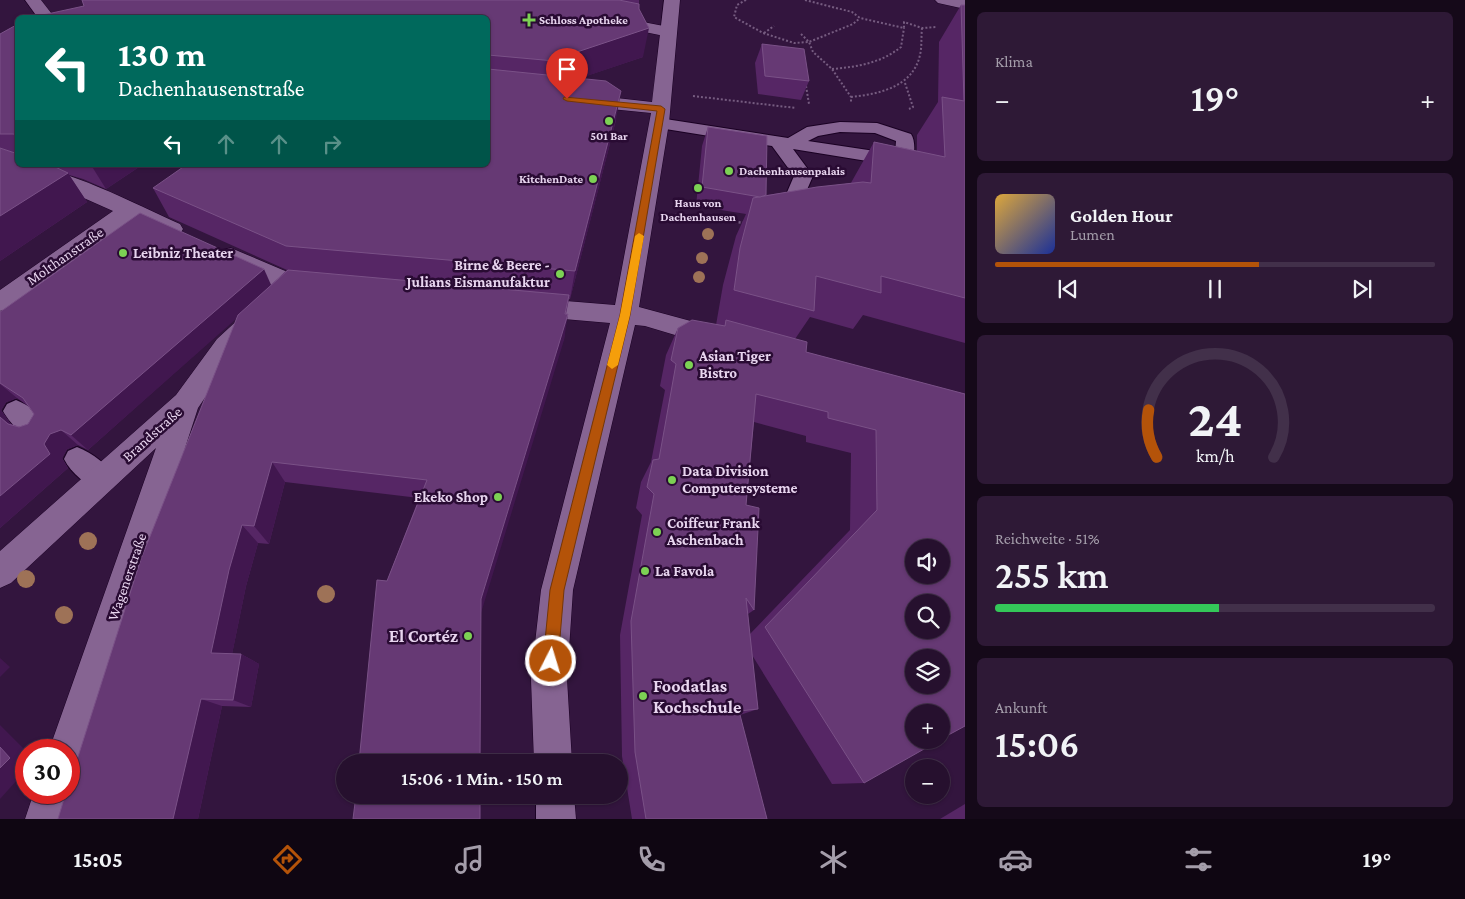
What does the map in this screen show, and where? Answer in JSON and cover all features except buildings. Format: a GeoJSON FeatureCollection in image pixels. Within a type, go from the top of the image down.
{"type":"FeatureCollection","features":[{"type":"Feature","properties":{"kind":"street"},"geometry":{"type":"LineString","coordinates":[[33,0],[45,15]]}},
{"type":"Feature","properties":{"kind":"street"},"geometry":{"type":"LineString","coordinates":[[554,754],[549,679],[557,590],[625,315],[661,108],[672,0]]}},
{"type":"Feature","properties":{"kind":"street"},"geometry":{"type":"LineString","coordinates":[[943,0],[965,4]]}},
{"type":"Feature","properties":{"kind":"street"},"geometry":{"type":"LineString","coordinates":[[596,18],[669,32]]}},
{"type":"Feature","properties":{"kind":"street"},"geometry":{"type":"LineString","coordinates":[[567,99],[661,108]]}},
{"type":"Feature","properties":{"kind":"street"},"geometry":{"type":"LineString","coordinates":[[0,161],[15,166]]}},
{"type":"Feature","properties":{"kind":"street"},"geometry":{"type":"LineString","coordinates":[[18,167],[75,186],[292,284],[339,290]]}},
{"type":"Feature","properties":{"kind":"street","name":"Molthanstraße"},"geometry":{"type":"LineString","coordinates":[[0,302],[130,210]]}},
{"type":"Feature","properties":{"kind":"street","name":"Brandstraße"},"geometry":{"type":"LineString","coordinates":[[0,572],[186,403],[226,346],[292,284]]}},
{"type":"Feature","properties":{"kind":"street"},"geometry":{"type":"LineString","coordinates":[[506,304],[645,317],[739,344]]}},
{"type":"Feature","properties":{"kind":"street","name":"Wagenerstraße"},"geometry":{"type":"LineString","coordinates":[[72,739],[186,403]]}},
{"type":"Feature","properties":{"kind":"street"},"geometry":{"type":"LineString","coordinates":[[44,819],[50,804]]}},
{"type":"Feature","properties":{"kind":"street"},"geometry":{"type":"LineString","coordinates":[[555,804],[556,819]]}},
{"type":"Feature","properties":{"kind":"lane"},"geometry":{"type":"LineString","coordinates":[[661,108],[784,142],[904,162],[905,138],[877,128],[840,127],[814,131],[784,142]]}},
{"type":"Feature","properties":{"kind":"lane"},"geometry":{"type":"LineString","coordinates":[[784,142],[804,176],[795,198]]}},
{"type":"Feature","properties":{"kind":"lane"},"geometry":{"type":"LineString","coordinates":[[16,411],[38,429]]}},
{"type":"Feature","properties":{"kind":"lane"},"geometry":{"type":"LineString","coordinates":[[77,460],[102,479]]}},
{"type":"Feature","properties":{"kind":"path"},"geometry":{"type":"LineString","coordinates":[[746,0],[737,5],[734,17],[763,33],[794,43],[809,42],[853,24],[860,18]]}},
{"type":"Feature","properties":{"kind":"path"},"geometry":{"type":"LineString","coordinates":[[805,0],[852,12],[860,18],[904,28]]}},
{"type":"Feature","properties":{"kind":"path"},"geometry":{"type":"LineString","coordinates":[[832,69],[865,64],[895,53],[901,47],[904,22],[922,28],[940,27]]}},
{"type":"Feature","properties":{"kind":"path"},"geometry":{"type":"LineString","coordinates":[[763,33],[774,26]]}},
{"type":"Feature","properties":{"kind":"path"},"geometry":{"type":"LineString","coordinates":[[851,97],[871,96],[905,83],[915,70],[920,58],[922,28]]}},
{"type":"Feature","properties":{"kind":"path"},"geometry":{"type":"LineString","coordinates":[[801,34],[809,42],[813,52],[832,69],[851,97],[851,106],[877,128]]}},
{"type":"Feature","properties":{"kind":"path"},"geometry":{"type":"LineString","coordinates":[[805,81],[809,110]]}},
{"type":"Feature","properties":{"kind":"path"},"geometry":{"type":"LineString","coordinates":[[905,83],[912,106],[905,113]]}},
{"type":"Feature","properties":{"kind":"path"},"geometry":{"type":"LineString","coordinates":[[661,108],[757,102],[801,108]]}},
{"type":"Feature","properties":{"kind":"path"},"geometry":{"type":"LineString","coordinates":[[644,211],[759,224],[795,198]]}},
{"type":"Feature","properties":{"kind":"slow traffic"},"geometry":{"type":"LineString","coordinates":[[612,365],[625,315],[639,236]]}},
{"type":"Feature","properties":{"kind":"place","name":"Schloss Apotheke"},"geometry":{"type":"Point","coordinates":[529,20]}},
{"type":"Feature","properties":{"kind":"place","name":"501 Bar"},"geometry":{"type":"Point","coordinates":[609,121]}},
{"type":"Feature","properties":{"kind":"place","name":"Dachenhausenpalais"},"geometry":{"type":"Point","coordinates":[729,171]}},
{"type":"Feature","properties":{"kind":"place","name":"KitchenDate"},"geometry":{"type":"Point","coordinates":[593,179]}},
{"type":"Feature","properties":{"kind":"place","name":"Haus von Dachenhausen"},"geometry":{"type":"Point","coordinates":[698,188]}},
{"type":"Feature","properties":{"kind":"place","name":"Leibniz Theater"},"geometry":{"type":"Point","coordinates":[123,253]}},
{"type":"Feature","properties":{"kind":"place","name":"Birne & Beere - Julians Eismanufaktur"},"geometry":{"type":"Point","coordinates":[560,274]}},
{"type":"Feature","properties":{"kind":"place","name":"Asian Tiger Bistro"},"geometry":{"type":"Point","coordinates":[689,365]}},
{"type":"Feature","properties":{"kind":"place","name":"Data Division Computersysteme"},"geometry":{"type":"Point","coordinates":[672,480]}},
{"type":"Feature","properties":{"kind":"place","name":"Ekeko Shop"},"geometry":{"type":"Point","coordinates":[498,497]}},
{"type":"Feature","properties":{"kind":"place","name":"Coiffeur Frank Aschenbach"},"geometry":{"type":"Point","coordinates":[657,532]}},
{"type":"Feature","properties":{"kind":"place","name":"La Favola"},"geometry":{"type":"Point","coordinates":[645,571]}},
{"type":"Feature","properties":{"kind":"place","name":"El Cortéz"},"geometry":{"type":"Point","coordinates":[468,636]}},
{"type":"Feature","properties":{"kind":"place","name":"Foodatlas Kochschule"},"geometry":{"type":"Point","coordinates":[643,696]}},
{"type":"Feature","properties":{"kind":"route"},"geometry":{"type":"LineString","coordinates":[[551,661],[557,590],[625,315],[661,109],[567,99]]}}]}
